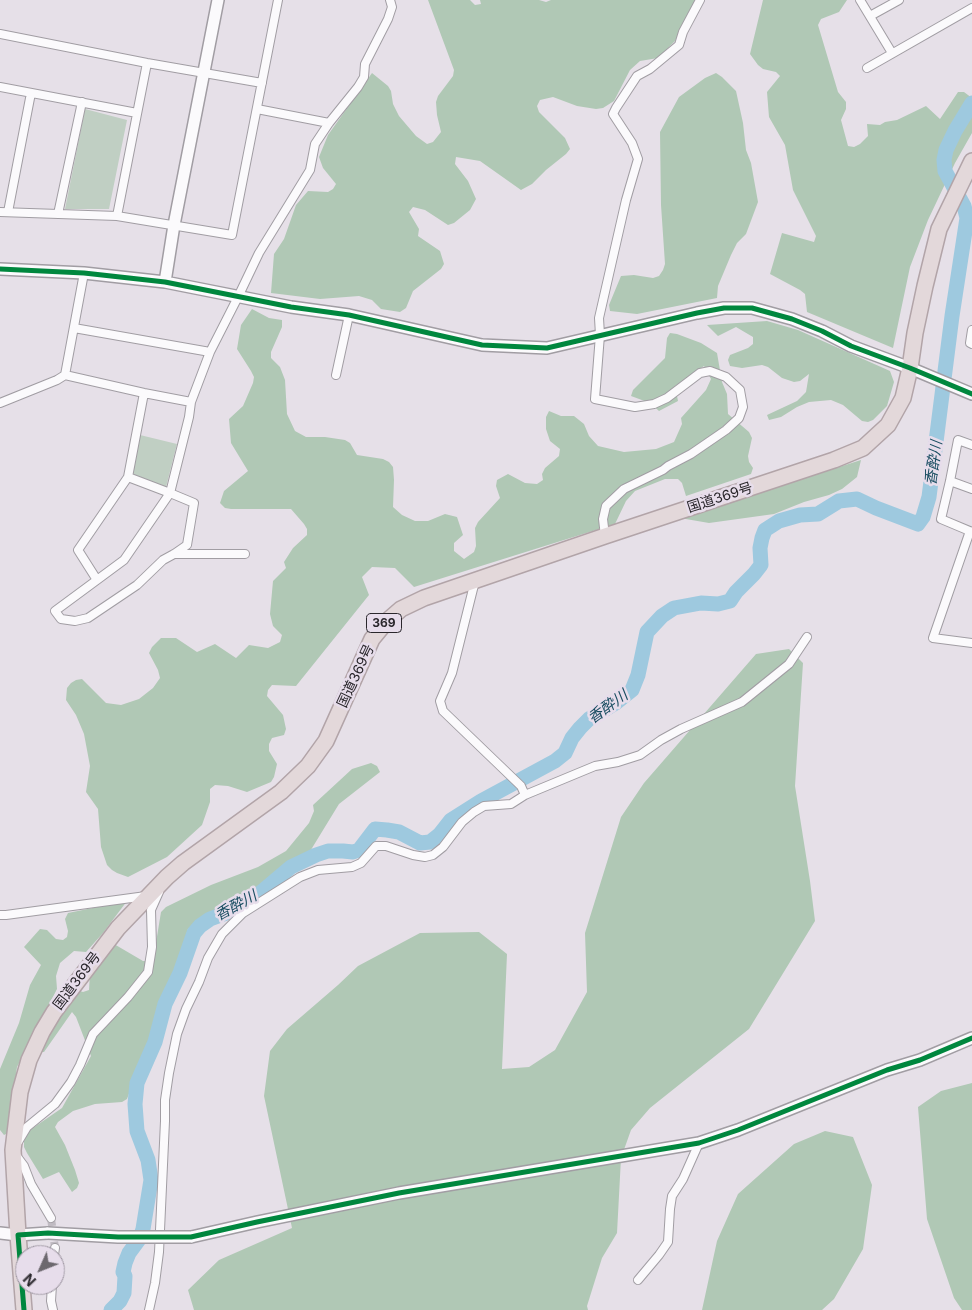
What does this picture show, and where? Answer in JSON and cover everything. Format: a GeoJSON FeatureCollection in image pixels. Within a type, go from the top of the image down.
{"type":"FeatureCollection","features":[{"type":"Feature","properties":{"kind":"highway","name":"国道369号"},"geometry":{"type":"LineString","coordinates":[[24,1310],[13,1150],[20,1092],[28,1060],[42,1032],[54,1012],[118,928],[148,895],[183,863],[281,792],[308,766],[326,741],[372,639],[386,622],[401,609],[424,598],[825,463],[863,448],[888,425],[903,398],[910,368],[915,332],[939,229],[972,162]]}},
{"type":"Feature","properties":{"kind":"street"},"geometry":{"type":"LineString","coordinates":[[165,282],[174,225],[218,0]]}},
{"type":"Feature","properties":{"kind":"street"},"geometry":{"type":"LineString","coordinates":[[31,93],[4,212],[117,216],[232,235],[278,0]]}},
{"type":"Feature","properties":{"kind":"street"},"geometry":{"type":"LineString","coordinates":[[128,477],[170,493],[194,503],[187,545],[163,560],[137,585],[88,618],[75,622],[61,619],[55,611],[124,560],[170,493],[191,402],[210,352],[259,252],[310,170],[315,144],[364,78],[365,64],[392,8],[390,0]]}},
{"type":"Feature","properties":{"kind":"street"},"geometry":{"type":"LineString","coordinates":[[605,536],[603,519],[606,506],[624,489],[691,454],[726,430],[739,418],[743,407],[740,390],[726,377],[710,371],[700,373],[667,398],[654,404],[635,407],[595,399],[600,335],[599,318],[626,200],[638,159],[632,143],[614,114],[637,76],[650,70],[679,45],[683,32],[700,0]]}},
{"type":"Feature","properties":{"kind":"street"},"geometry":{"type":"LineString","coordinates":[[860,0],[892,53]]}},
{"type":"Feature","properties":{"kind":"street"},"geometry":{"type":"LineString","coordinates":[[870,16],[899,0]]}},
{"type":"Feature","properties":{"kind":"street"},"geometry":{"type":"LineString","coordinates":[[867,68],[972,8]]}},
{"type":"Feature","properties":{"kind":"street"},"geometry":{"type":"LineString","coordinates":[[0,34],[262,83]]}},
{"type":"Feature","properties":{"kind":"street"},"geometry":{"type":"LineString","coordinates":[[117,216],[147,63]]}},
{"type":"Feature","properties":{"kind":"street"},"geometry":{"type":"LineString","coordinates":[[0,87],[137,113]]}},
{"type":"Feature","properties":{"kind":"street"},"geometry":{"type":"LineString","coordinates":[[58,214],[82,102]]}},
{"type":"Feature","properties":{"kind":"street"},"geometry":{"type":"LineString","coordinates":[[257,109],[329,123]]}},
{"type":"Feature","properties":{"kind":"street"},"geometry":{"type":"LineString","coordinates":[[0,268],[84,273],[165,282],[291,307],[349,315],[482,345],[547,348],[697,313],[724,308],[752,308],[822,330],[851,346],[972,394]]}},
{"type":"Feature","properties":{"kind":"street"},"geometry":{"type":"LineString","coordinates":[[65,375],[84,273]]}},
{"type":"Feature","properties":{"kind":"street"},"geometry":{"type":"LineString","coordinates":[[336,375],[349,315]]}},
{"type":"Feature","properties":{"kind":"street"},"geometry":{"type":"LineString","coordinates":[[74,328],[210,352]]}},
{"type":"Feature","properties":{"kind":"street"},"geometry":{"type":"LineString","coordinates":[[972,330],[970,343],[972,344]]}},
{"type":"Feature","properties":{"kind":"street"},"geometry":{"type":"LineString","coordinates":[[0,403],[65,375],[191,402]]}},
{"type":"Feature","properties":{"kind":"street"},"geometry":{"type":"LineString","coordinates":[[97,580],[78,550],[128,477],[144,393]]}},
{"type":"Feature","properties":{"kind":"street"},"geometry":{"type":"LineString","coordinates":[[972,445],[958,440],[941,519],[971,531],[934,638],[972,642]]}},
{"type":"Feature","properties":{"kind":"street"},"geometry":{"type":"LineString","coordinates":[[950,481],[972,489]]}},
{"type":"Feature","properties":{"kind":"street"},"geometry":{"type":"LineString","coordinates":[[174,554],[245,554]]}},
{"type":"Feature","properties":{"kind":"street"},"geometry":{"type":"LineString","coordinates":[[474,581],[452,673],[440,701],[443,711],[521,786],[525,795]]}},
{"type":"Feature","properties":{"kind":"street"},"geometry":{"type":"LineString","coordinates":[[149,1310],[159,1252],[165,1100],[168,1073],[177,1034],[186,1009],[208,958],[222,934],[243,913],[300,877],[318,870],[352,867],[361,863],[376,846],[386,846],[425,857],[433,855],[443,847],[462,822],[484,806],[511,804],[525,795],[595,766],[618,762],[640,755],[674,733],[742,702],[789,664],[807,638]]}},
{"type":"Feature","properties":{"kind":"street"},"geometry":{"type":"LineString","coordinates":[[51,1218],[31,1184],[24,1166],[13,1150],[27,1127],[55,1104],[71,1082],[93,1034],[128,998],[148,972],[152,947],[151,910],[167,877]]}},
{"type":"Feature","properties":{"kind":"street"},"geometry":{"type":"LineString","coordinates":[[0,915],[148,895]]}},
{"type":"Feature","properties":{"kind":"street"},"geometry":{"type":"LineString","coordinates":[[0,1233],[18,1235],[48,1233],[118,1237],[191,1237],[399,1193],[699,1143],[738,1130],[887,1070],[920,1060],[972,1038]]}},
{"type":"Feature","properties":{"kind":"street"},"geometry":{"type":"LineString","coordinates":[[638,1280],[668,1242],[672,1196],[683,1179],[699,1143]]}},
{"type":"Feature","properties":{"kind":"street"},"geometry":{"type":"LineString","coordinates":[[51,1295],[53,1310]]}},
{"type":"Feature","properties":{"kind":"green space"},"geometry":{"type":"Polygon","coordinates":[[[428,0],[470,0],[475,5],[481,4],[480,0],[539,0],[546,2],[551,0],[695,0],[675,41],[658,58],[640,61],[630,70],[614,101],[603,108],[596,109],[577,106],[553,97],[540,100],[537,106],[539,112],[565,138],[570,149],[532,184],[521,190],[480,161],[456,157],[455,164],[468,181],[476,199],[470,210],[454,223],[448,225],[425,210],[413,207],[409,212],[419,229],[418,236],[440,251],[444,264],[441,269],[413,291],[406,308],[400,312],[381,309],[372,300],[359,296],[320,299],[271,293],[274,254],[284,239],[296,205],[308,191],[328,192],[336,184],[323,168],[319,157],[328,135],[372,73],[388,86],[391,91],[393,104],[399,116],[416,136],[427,144],[433,142],[441,132],[436,102],[438,96],[453,76],[454,70],[428,0]]]}},
{"type":"Feature","properties":{"kind":"green space"},"geometry":{"type":"Polygon","coordinates":[[[763,0],[847,0],[839,12],[821,19],[818,25],[838,92],[846,102],[846,109],[841,120],[848,146],[854,147],[860,144],[868,136],[867,124],[880,125],[897,120],[926,106],[940,119],[958,92],[964,92],[972,98],[972,133],[955,163],[928,220],[910,267],[893,348],[807,312],[805,294],[770,274],[782,233],[814,242],[816,236],[793,190],[785,145],[769,117],[767,92],[780,76],[776,72],[763,69],[750,54],[763,0]]]}},
{"type":"Feature","properties":{"kind":"green space"},"geometry":{"type":"Polygon","coordinates":[[[716,73],[736,91],[743,123],[746,150],[751,163],[758,202],[746,234],[737,243],[731,255],[718,286],[717,298],[637,314],[610,311],[609,305],[621,276],[634,275],[653,278],[659,276],[663,270],[665,264],[661,205],[660,132],[679,97],[705,78],[716,73]]]}},
{"type":"Feature","properties":{"kind":"green space"},"geometry":{"type":"Polygon","coordinates":[[[85,109],[127,120],[109,209],[65,209],[85,109]]]}},
{"type":"Feature","properties":{"kind":"green space"},"geometry":{"type":"Polygon","coordinates":[[[252,309],[269,318],[282,320],[282,327],[271,352],[271,358],[280,367],[285,380],[287,414],[295,431],[306,437],[345,440],[350,443],[357,455],[383,459],[389,462],[393,467],[393,507],[402,515],[415,521],[428,521],[445,514],[457,517],[463,535],[454,543],[454,551],[464,559],[474,552],[476,546],[475,528],[478,522],[500,498],[496,486],[497,480],[508,474],[525,483],[537,484],[543,480],[542,474],[545,468],[559,456],[560,449],[550,441],[546,429],[546,417],[549,411],[561,416],[574,416],[584,424],[589,436],[598,446],[624,452],[656,449],[674,442],[682,424],[681,418],[706,390],[711,379],[704,366],[675,386],[678,401],[659,411],[650,403],[631,396],[633,390],[665,358],[667,338],[670,333],[701,343],[717,353],[722,382],[727,394],[728,414],[749,432],[752,438],[748,456],[753,468],[751,474],[686,496],[682,483],[678,479],[665,479],[635,491],[626,501],[615,524],[414,587],[395,568],[372,567],[362,577],[369,595],[296,686],[272,685],[268,690],[267,696],[283,715],[286,729],[284,735],[272,738],[269,744],[269,751],[277,764],[271,782],[247,792],[228,786],[215,785],[210,789],[210,802],[202,825],[167,857],[128,877],[117,873],[107,865],[101,847],[98,809],[86,792],[90,766],[84,734],[76,715],[66,700],[67,688],[76,680],[82,679],[106,703],[121,705],[139,699],[153,688],[160,678],[149,653],[161,638],[176,638],[197,652],[215,644],[236,658],[249,645],[268,648],[280,642],[282,635],[273,626],[270,614],[273,581],[286,568],[284,562],[293,548],[307,535],[307,529],[304,524],[291,509],[231,509],[225,508],[220,503],[224,491],[248,471],[231,443],[229,419],[243,406],[253,383],[254,377],[237,349],[241,325],[252,309]]]}},
{"type":"Feature","properties":{"kind":"green space"},"geometry":{"type":"Polygon","coordinates":[[[767,321],[798,330],[890,371],[894,382],[887,406],[873,420],[868,422],[862,421],[843,405],[831,400],[809,402],[781,417],[769,420],[767,415],[797,401],[806,392],[809,374],[800,381],[794,382],[782,378],[768,367],[762,365],[742,368],[730,366],[728,360],[730,355],[748,348],[753,344],[753,337],[736,327],[718,336],[707,325],[767,321]]]}},
{"type":"Feature","properties":{"kind":"green space"},"geometry":{"type":"Polygon","coordinates":[[[140,435],[177,444],[166,487],[133,474],[140,435]]]}},
{"type":"Feature","properties":{"kind":"green space"},"geometry":{"type":"Polygon","coordinates":[[[861,460],[857,477],[842,489],[774,514],[709,523],[680,518],[861,460]]]}},
{"type":"Feature","properties":{"kind":"green space"},"geometry":{"type":"Polygon","coordinates":[[[789,649],[803,663],[795,786],[815,921],[749,1029],[650,1108],[631,1130],[621,1158],[617,1233],[602,1258],[587,1306],[588,1310],[194,1310],[188,1290],[219,1260],[292,1228],[264,1096],[270,1051],[287,1029],[358,966],[420,933],[479,932],[507,954],[502,1069],[529,1067],[555,1050],[587,992],[585,933],[621,817],[644,783],[756,654],[789,649]]]}},
{"type":"Feature","properties":{"kind":"green space"},"geometry":{"type":"Polygon","coordinates":[[[371,763],[377,766],[380,772],[339,804],[309,853],[280,871],[246,898],[193,924],[188,929],[175,972],[127,1099],[122,1102],[95,1104],[73,1111],[58,1122],[55,1127],[75,1170],[79,1183],[77,1188],[72,1192],[59,1172],[43,1179],[24,1147],[24,1141],[30,1130],[62,1108],[91,1056],[76,1017],[72,1012],[44,1052],[40,1052],[40,1047],[77,990],[83,992],[89,990],[90,973],[114,944],[143,961],[153,961],[161,912],[166,907],[211,885],[258,867],[286,851],[309,823],[314,811],[313,805],[352,769],[371,763]]]}},
{"type":"Feature","properties":{"kind":"green space"},"geometry":{"type":"Polygon","coordinates":[[[127,901],[86,952],[74,951],[60,963],[56,976],[57,989],[17,1067],[8,1133],[4,1135],[0,1130],[0,1069],[19,1023],[30,985],[41,965],[24,947],[40,929],[47,930],[56,939],[63,940],[67,937],[68,931],[65,919],[68,913],[127,901]]]}},
{"type":"Feature","properties":{"kind":"green space"},"geometry":{"type":"Polygon","coordinates":[[[972,1083],[972,1310],[962,1310],[954,1298],[927,1219],[918,1107],[941,1091],[972,1083]]]}},
{"type":"Feature","properties":{"kind":"green space"},"geometry":{"type":"Polygon","coordinates":[[[825,1131],[853,1137],[872,1185],[863,1249],[834,1299],[822,1310],[702,1310],[717,1241],[738,1194],[794,1144],[825,1131]]]}},
{"type":"Feature","properties":{"kind":"waterway","name":"香酔川"},"geometry":{"type":"LineString","coordinates":[[111,1310],[120,1301],[124,1293],[125,1276],[123,1272],[125,1263],[129,1253],[140,1238],[143,1229],[151,1180],[148,1160],[137,1131],[135,1104],[137,1083],[155,1042],[165,1004],[180,973],[194,933],[200,926],[210,919],[252,900],[291,867],[316,855],[328,851],[353,852],[359,850],[375,829],[399,832],[420,843],[430,842],[440,834],[451,820],[481,801],[555,761],[565,753],[572,738],[589,719],[617,702],[632,690],[638,675],[647,632],[662,616],[674,608],[701,603],[718,604],[730,601],[761,565],[760,548],[765,530],[779,521],[800,515],[818,514],[839,501],[857,499],[918,524],[923,517],[929,497],[952,316],[967,218],[964,206],[945,171],[944,160],[946,150],[955,131],[972,103]]}},
{"type":"Feature","properties":{"kind":"tunnel"},"geometry":{"type":"LineString","coordinates":[[51,1218],[55,1245]]}},
{"type":"Feature","properties":{"kind":"cycle path"},"geometry":{"type":"LineString","coordinates":[[0,269],[84,273],[165,282],[291,307],[349,315],[482,345],[547,348],[697,313],[724,308],[752,308],[792,319],[822,331],[851,346],[972,394]]}},
{"type":"Feature","properties":{"kind":"cycle path"},"geometry":{"type":"LineString","coordinates":[[24,1310],[18,1235],[48,1233],[118,1237],[191,1237],[399,1193],[699,1143],[738,1130],[972,1038]]}}]}
